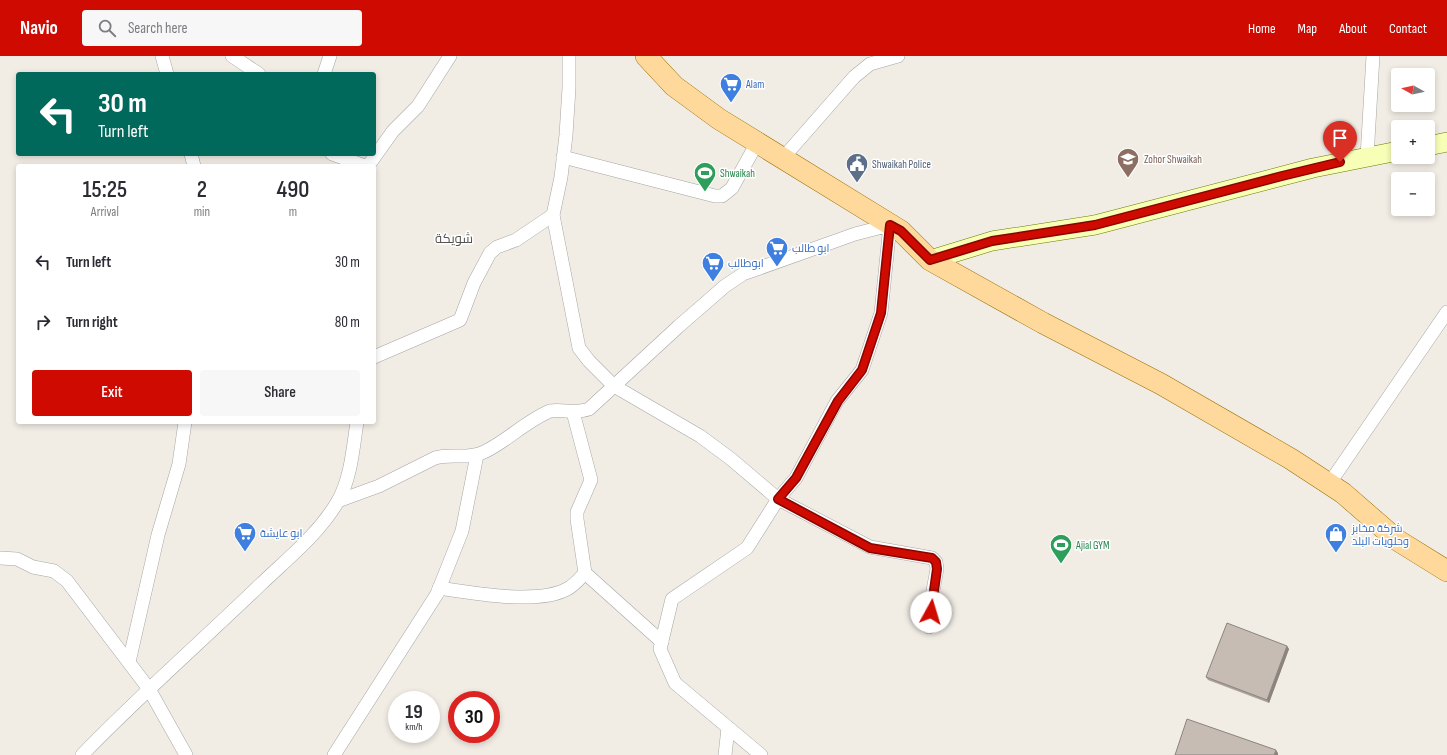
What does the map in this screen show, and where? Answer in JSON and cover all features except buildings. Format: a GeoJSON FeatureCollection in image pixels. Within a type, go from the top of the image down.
{"type":"FeatureCollection","features":[{"type":"Feature","properties":{"kind":"main road"},"geometry":{"type":"LineString","coordinates":[[646,56],[677,89],[719,119],[901,231],[930,260],[1043,324],[1203,407],[1292,459],[1343,493],[1397,540],[1447,571]]}},
{"type":"Feature","properties":{"kind":"street"},"geometry":{"type":"LineString","coordinates":[[162,56],[166,72]]}},
{"type":"Feature","properties":{"kind":"street"},"geometry":{"type":"LineString","coordinates":[[232,56],[256,72]]}},
{"type":"Feature","properties":{"kind":"street"},"geometry":{"type":"LineString","coordinates":[[325,72],[330,56]]}},
{"type":"Feature","properties":{"kind":"street"},"geometry":{"type":"LineString","coordinates":[[376,154],[393,131],[418,106],[450,56]]}},
{"type":"Feature","properties":{"kind":"street"},"geometry":{"type":"LineString","coordinates":[[569,56],[568,102],[563,157],[553,215],[579,348],[589,361],[614,386],[700,436],[731,459],[778,499],[870,548],[932,558],[936,562],[937,569],[932,596],[929,627]]}},
{"type":"Feature","properties":{"kind":"street"},"geometry":{"type":"LineString","coordinates":[[783,158],[854,77],[870,64],[898,56]]}},
{"type":"Feature","properties":{"kind":"street"},"geometry":{"type":"LineString","coordinates":[[1367,156],[1373,56]]}},
{"type":"Feature","properties":{"kind":"street"},"geometry":{"type":"LineString","coordinates":[[563,157],[715,196],[722,196],[732,188],[757,142]]}},
{"type":"Feature","properties":{"kind":"street"},"geometry":{"type":"LineString","coordinates":[[1435,145],[1447,142]]}},
{"type":"Feature","properties":{"kind":"street"},"geometry":{"type":"LineString","coordinates":[[930,260],[992,241],[1095,225],[1313,168],[1391,152]]}},
{"type":"Feature","properties":{"kind":"street"},"geometry":{"type":"LineString","coordinates":[[338,156],[361,164]]}},
{"type":"Feature","properties":{"kind":"street"},"geometry":{"type":"LineString","coordinates":[[376,356],[460,320],[474,283],[490,253],[497,247],[516,240],[553,215]]}},
{"type":"Feature","properties":{"kind":"street"},"geometry":{"type":"LineString","coordinates":[[338,501],[379,486],[435,458],[444,455],[467,457],[485,452],[550,411],[558,409],[573,412],[588,409],[684,321],[725,286],[743,274],[855,234],[890,225],[881,313],[862,370],[838,401],[796,478],[778,499],[746,548],[672,599],[660,649],[675,683],[761,755]]}},
{"type":"Feature","properties":{"kind":"street"},"geometry":{"type":"LineString","coordinates":[[1330,484],[1447,312]]}},
{"type":"Feature","properties":{"kind":"street"},"geometry":{"type":"LineString","coordinates":[[573,412],[591,480],[578,512],[577,519],[585,573],[662,642]]}},
{"type":"Feature","properties":{"kind":"street"},"geometry":{"type":"LineString","coordinates":[[129,662],[158,535],[179,464],[185,424]]}},
{"type":"Feature","properties":{"kind":"street"},"geometry":{"type":"LineString","coordinates":[[82,755],[120,715],[211,632],[319,528],[338,501],[346,482],[357,424]]}},
{"type":"Feature","properties":{"kind":"street"},"geometry":{"type":"LineString","coordinates":[[334,755],[439,588],[462,531],[477,455]]}},
{"type":"Feature","properties":{"kind":"street"},"geometry":{"type":"LineString","coordinates":[[0,558],[17,559],[33,567],[54,571],[60,575],[149,689],[186,755]]}},
{"type":"Feature","properties":{"kind":"street"},"geometry":{"type":"LineString","coordinates":[[439,588],[475,594],[533,597],[547,596],[568,589],[585,573]]}},
{"type":"Feature","properties":{"kind":"street"},"geometry":{"type":"LineString","coordinates":[[725,755],[728,728]]}},
{"type":"Feature","properties":{"kind":"place","name":"Alam"},"geometry":{"type":"Point","coordinates":[731,104]}},
{"type":"Feature","properties":{"kind":"place","name":"Zohor Shwaikah"},"geometry":{"type":"Point","coordinates":[1128,178]}},
{"type":"Feature","properties":{"kind":"place","name":"Shwaikah Police"},"geometry":{"type":"Point","coordinates":[857,184]}},
{"type":"Feature","properties":{"kind":"place","name":"Shwaikah"},"geometry":{"type":"Point","coordinates":[705,192]}},
{"type":"Feature","properties":{"kind":"place","name":"ابو طالب"},"geometry":{"type":"Point","coordinates":[777,268]}},
{"type":"Feature","properties":{"kind":"place","name":"ابوطالب"},"geometry":{"type":"Point","coordinates":[713,282]}},
{"type":"Feature","properties":{"kind":"place","name":"ابو عايشة"},"geometry":{"type":"Point","coordinates":[245,552]}},
{"type":"Feature","properties":{"kind":"place","name":"شركة مخابز وحلويات البلد"},"geometry":{"type":"Point","coordinates":[1336,554]}},
{"type":"Feature","properties":{"kind":"place","name":"Ajial GYM"},"geometry":{"type":"Point","coordinates":[1061,564]}},
{"type":"Feature","properties":{"kind":"district","name":"شويكة"},"geometry":{"type":"Point","coordinates":[454,239]}},
{"type":"Feature","properties":{"kind":"route"},"geometry":{"type":"LineString","coordinates":[[931,612],[932,596],[937,569],[936,562],[932,558],[881,551],[870,548],[778,499],[796,478],[838,401],[862,370],[881,313],[890,225],[901,231],[930,260],[992,241],[1095,225],[1340,162]]}}]}
